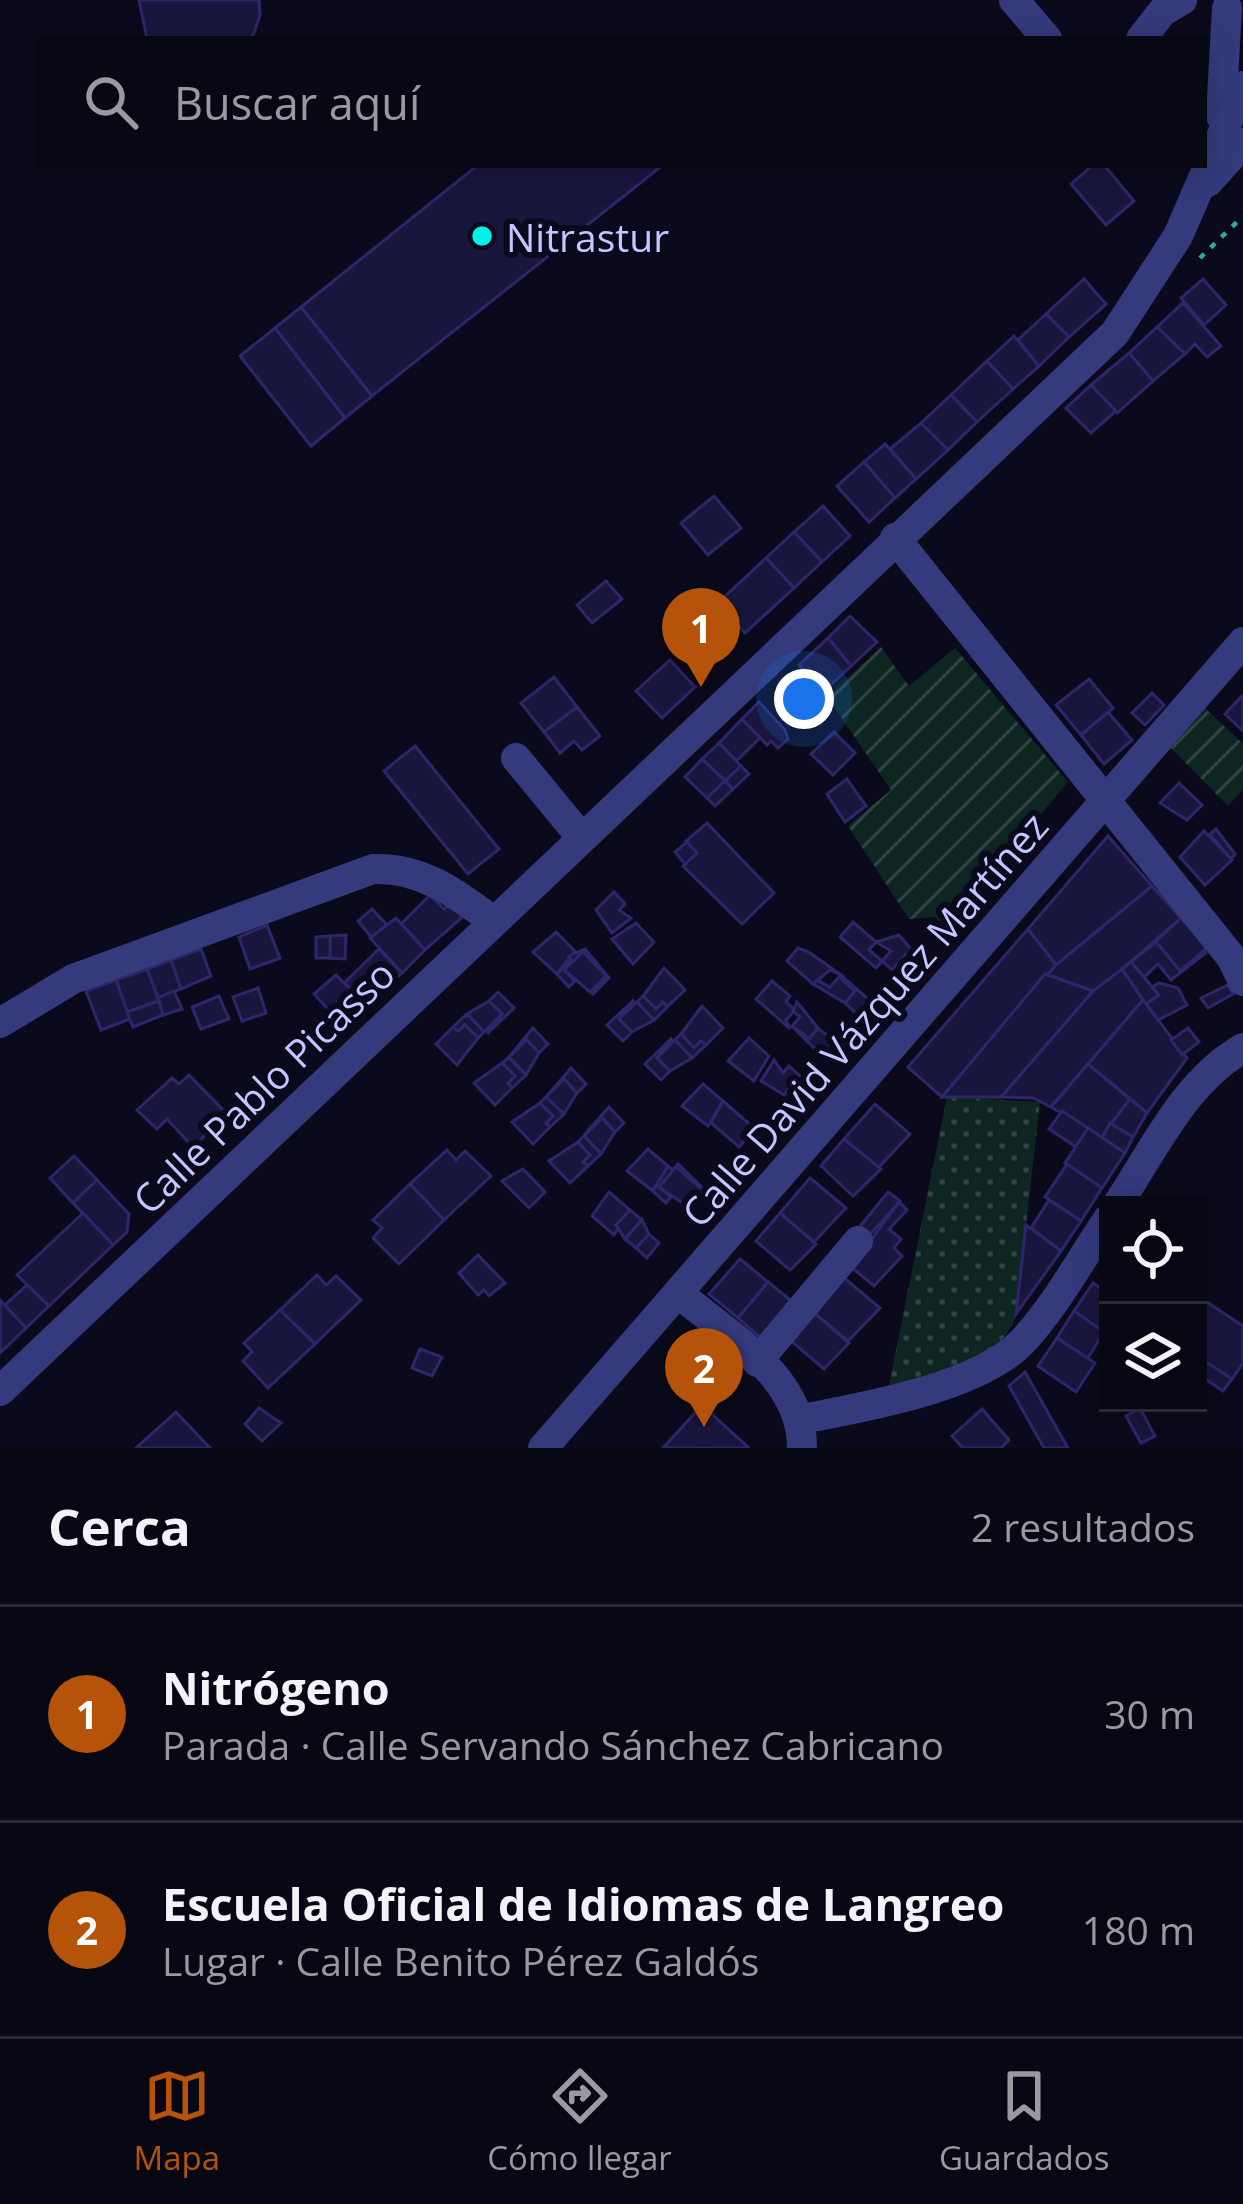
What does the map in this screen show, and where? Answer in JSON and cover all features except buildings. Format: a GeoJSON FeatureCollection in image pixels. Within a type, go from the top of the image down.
{"type":"FeatureCollection","features":[{"type":"Feature","properties":{"kind":"street"},"geometry":{"type":"LineString","coordinates":[[1014,0],[1044,36]]}},
{"type":"Feature","properties":{"kind":"street"},"geometry":{"type":"LineString","coordinates":[[1143,36],[1162,12],[1182,0]]}},
{"type":"Feature","properties":{"kind":"street"},"geometry":{"type":"LineString","coordinates":[[1231,11],[1232,137]]}},
{"type":"Feature","properties":{"kind":"street"},"geometry":{"type":"LineString","coordinates":[[1232,137],[1243,86]]}},
{"type":"Feature","properties":{"kind":"street","name":"Calle Pablo Picasso"},"geometry":{"type":"LineString","coordinates":[[0,1391],[1115,333],[1156,275],[1232,137]]}},
{"type":"Feature","properties":{"kind":"street"},"geometry":{"type":"LineString","coordinates":[[895,538],[1231,956],[1243,981]]}},
{"type":"Feature","properties":{"kind":"street","name":"Calle David Vázquez Martínez"},"geometry":{"type":"LineString","coordinates":[[543,1448],[1243,642]]}},
{"type":"Feature","properties":{"kind":"street"},"geometry":{"type":"LineString","coordinates":[[517,758],[581,837]]}},
{"type":"Feature","properties":{"kind":"street"},"geometry":{"type":"LineString","coordinates":[[0,1023],[73,979],[374,869],[404,868],[462,898],[493,921]]}},
{"type":"Feature","properties":{"kind":"street"},"geometry":{"type":"LineString","coordinates":[[1123,1196],[1173,1117],[1220,1061],[1243,1048]]}},
{"type":"Feature","properties":{"kind":"street"},"geometry":{"type":"LineString","coordinates":[[678,1293],[782,1382],[802,1433],[969,1373],[1020,1345],[1099,1232]]}},
{"type":"Feature","properties":{"kind":"street"},"geometry":{"type":"LineString","coordinates":[[758,1361],[859,1241]]}},
{"type":"Feature","properties":{"kind":"green space"},"geometry":{"type":"Polygon","coordinates":[[[881,647],[909,686],[955,648],[1068,782],[946,926],[935,917],[909,919],[848,826],[891,790],[827,697],[881,647]]]}},
{"type":"Feature","properties":{"kind":"green space"},"geometry":{"type":"Polygon","coordinates":[[[1205,708],[1243,744],[1243,789],[1228,806],[1171,748],[1205,708]]]}},
{"type":"Feature","properties":{"kind":"green space"},"geometry":{"type":"Polygon","coordinates":[[[947,1097],[1040,1102],[1016,1314],[1009,1331],[981,1356],[888,1390],[947,1097]]]}},
{"type":"Feature","properties":{"kind":"place","name":"Nitrastur"},"geometry":{"type":"Point","coordinates":[482,236]}},
{"type":"Feature","properties":{"kind":"place","name":"Nitrógeno"},"geometry":{"type":"Point","coordinates":[701,687]}},
{"type":"Feature","properties":{"kind":"place","name":"Escuela Oficial de Idiomas de Langreo"},"geometry":{"type":"Point","coordinates":[704,1427]}}]}
